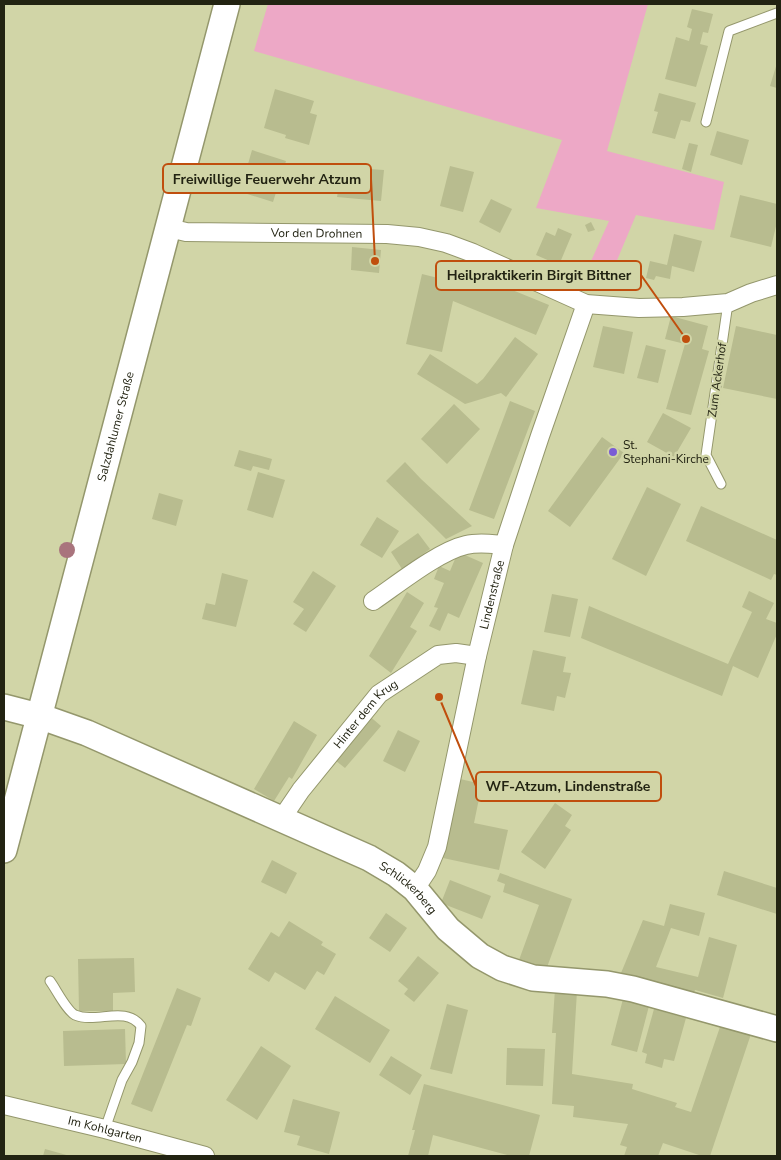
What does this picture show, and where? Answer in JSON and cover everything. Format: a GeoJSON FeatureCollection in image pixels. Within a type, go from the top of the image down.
{"type":"FeatureCollection","features":[{"type":"Feature","properties":{"kind":"street","name":"Salzdahlumer Straße"},"geometry":{"type":"LineString","coordinates":[[4,850],[227,4]]}},
{"type":"Feature","properties":{"kind":"street","name":"Vor den Drohnen"},"geometry":{"type":"LineString","coordinates":[[169,228],[186,232],[387,234],[419,237],[446,243],[474,253],[586,304],[639,308],[728,303],[751,293],[777,286]]}},
{"type":"Feature","properties":{"kind":"street","name":"Lindenstraße"},"geometry":{"type":"LineString","coordinates":[[415,889],[437,847],[477,656],[504,545],[586,304]]}},
{"type":"Feature","properties":{"kind":"street"},"geometry":{"type":"LineString","coordinates":[[374,601],[448,551],[466,545],[485,543],[504,545]]}},
{"type":"Feature","properties":{"kind":"street","name":"Hinter dem Krug"},"geometry":{"type":"LineString","coordinates":[[282,818],[301,790],[379,694],[438,656],[456,653],[477,656]]}},
{"type":"Feature","properties":{"kind":"street","name":"Schlickerberg"},"geometry":{"type":"LineString","coordinates":[[4,707],[39,716],[87,733],[369,858],[396,874],[415,889],[448,929],[480,956],[502,968],[533,978],[607,984],[633,989],[777,1029]]}},
{"type":"Feature","properties":{"kind":"street","name":"Im Kohlgarten"},"geometry":{"type":"LineString","coordinates":[[4,1105],[205,1156]]}},
{"type":"Feature","properties":{"kind":"lane"},"geometry":{"type":"LineString","coordinates":[[706,122],[729,31],[777,13]]}},
{"type":"Feature","properties":{"kind":"lane","name":"Zum Ackerhof"},"geometry":{"type":"LineString","coordinates":[[721,484],[706,456],[728,303]]}},
{"type":"Feature","properties":{"kind":"lane"},"geometry":{"type":"LineString","coordinates":[[50,980],[67,1008],[74,1014],[85,1017],[125,1016],[136,1018],[141,1026],[139,1043],[132,1062],[122,1080],[105,1130]]}},
{"type":"Feature","properties":{"kind":"shaded area"},"geometry":{"type":"Polygon","coordinates":[[[268,4],[648,4],[607,151],[724,182],[714,230],[636,215],[605,289],[583,279],[609,221],[536,208],[562,140],[254,51],[268,4]]]}},
{"type":"Feature","properties":{"kind":"building"},"geometry":{"type":"Polygon","coordinates":[[[692,9],[713,14],[708,33],[703,32],[700,44],[708,46],[696,87],[665,79],[676,37],[689,41],[692,29],[687,27],[692,9]]]}},
{"type":"Feature","properties":{"kind":"building"},"geometry":{"type":"Polygon","coordinates":[[[777,63],[777,88],[770,86],[777,63]]]}},
{"type":"Feature","properties":{"kind":"building"},"geometry":{"type":"Polygon","coordinates":[[[275,89],[314,101],[310,113],[317,115],[309,145],[285,138],[286,135],[264,128],[275,89]]]}},
{"type":"Feature","properties":{"kind":"building"},"geometry":{"type":"Polygon","coordinates":[[[659,93],[696,103],[690,122],[681,120],[675,139],[652,133],[658,112],[654,111],[659,93]]]}},
{"type":"Feature","properties":{"kind":"building"},"geometry":{"type":"Polygon","coordinates":[[[717,131],[749,140],[742,165],[710,155],[717,131]]]}},
{"type":"Feature","properties":{"kind":"building"},"geometry":{"type":"Polygon","coordinates":[[[689,143],[698,145],[691,172],[682,169],[689,143]]]}},
{"type":"Feature","properties":{"kind":"building"},"geometry":{"type":"Polygon","coordinates":[[[252,150],[286,161],[273,202],[244,193],[251,172],[246,171],[252,150]]]}},
{"type":"Feature","properties":{"kind":"building"},"geometry":{"type":"Polygon","coordinates":[[[450,166],[474,172],[463,212],[440,206],[450,166]]]}},
{"type":"Feature","properties":{"kind":"building"},"geometry":{"type":"Polygon","coordinates":[[[340,167],[384,170],[381,201],[337,197],[338,191],[320,190],[321,178],[339,179],[340,167]]]}},
{"type":"Feature","properties":{"kind":"building"},"geometry":{"type":"Polygon","coordinates":[[[740,195],[777,204],[777,222],[771,247],[730,237],[740,195]]]}},
{"type":"Feature","properties":{"kind":"building"},"geometry":{"type":"Polygon","coordinates":[[[491,199],[512,209],[500,233],[479,222],[491,199]]]}},
{"type":"Feature","properties":{"kind":"building"},"geometry":{"type":"Polygon","coordinates":[[[591,222],[595,230],[588,232],[585,225],[591,222]]]}},
{"type":"Feature","properties":{"kind":"building"},"geometry":{"type":"Polygon","coordinates":[[[558,228],[572,234],[559,265],[536,255],[546,232],[555,236],[558,228]]]}},
{"type":"Feature","properties":{"kind":"building"},"geometry":{"type":"Polygon","coordinates":[[[674,234],[702,241],[694,272],[672,266],[670,279],[656,276],[654,280],[646,278],[650,261],[667,265],[674,234]]]}},
{"type":"Feature","properties":{"kind":"building"},"geometry":{"type":"Polygon","coordinates":[[[352,247],[381,250],[379,273],[351,270],[352,247]]]}},
{"type":"Feature","properties":{"kind":"building"},"geometry":{"type":"Polygon","coordinates":[[[456,267],[549,305],[536,335],[453,301],[442,352],[406,344],[422,274],[458,283],[456,267]]]}},
{"type":"Feature","properties":{"kind":"building"},"geometry":{"type":"Polygon","coordinates":[[[671,316],[708,326],[702,349],[709,351],[691,415],[666,409],[685,344],[665,339],[671,316]]]}},
{"type":"Feature","properties":{"kind":"building"},"geometry":{"type":"Polygon","coordinates":[[[603,326],[633,332],[624,374],[593,367],[603,326]]]}},
{"type":"Feature","properties":{"kind":"building"},"geometry":{"type":"Polygon","coordinates":[[[736,326],[777,335],[777,399],[723,388],[736,326]]]}},
{"type":"Feature","properties":{"kind":"building"},"geometry":{"type":"Polygon","coordinates":[[[515,337],[538,354],[506,397],[501,393],[465,404],[417,374],[430,354],[477,384],[483,379],[515,337]]]}},
{"type":"Feature","properties":{"kind":"building"},"geometry":{"type":"Polygon","coordinates":[[[646,345],[666,350],[658,383],[637,378],[646,345]]]}},
{"type":"Feature","properties":{"kind":"building"},"geometry":{"type":"Polygon","coordinates":[[[510,401],[535,411],[494,519],[469,510],[510,401]]]}},
{"type":"Feature","properties":{"kind":"building"},"geometry":{"type":"Polygon","coordinates":[[[454,404],[480,429],[447,464],[421,439],[454,404]]]}},
{"type":"Feature","properties":{"kind":"building"},"geometry":{"type":"Polygon","coordinates":[[[663,413],[691,428],[674,457],[647,442],[663,413]]]}},
{"type":"Feature","properties":{"kind":"building"},"geometry":{"type":"Polygon","coordinates":[[[602,437],[624,453],[570,527],[548,511],[602,437]]]}},
{"type":"Feature","properties":{"kind":"building"},"geometry":{"type":"Polygon","coordinates":[[[239,450],[272,459],[269,470],[253,466],[251,471],[234,466],[239,450]]]}},
{"type":"Feature","properties":{"kind":"building"},"geometry":{"type":"Polygon","coordinates":[[[405,462],[472,526],[446,539],[386,481],[405,462]]]}},
{"type":"Feature","properties":{"kind":"building"},"geometry":{"type":"Polygon","coordinates":[[[258,472],[285,480],[273,518],[247,510],[258,472]]]}},
{"type":"Feature","properties":{"kind":"building"},"geometry":{"type":"Polygon","coordinates":[[[647,487],[681,504],[646,576],[612,559],[647,487]]]}},
{"type":"Feature","properties":{"kind":"building"},"geometry":{"type":"Polygon","coordinates":[[[159,493],[183,500],[176,526],[152,519],[159,493]]]}},
{"type":"Feature","properties":{"kind":"building"},"geometry":{"type":"Polygon","coordinates":[[[701,506],[777,540],[777,575],[774,574],[771,580],[686,541],[701,506]]]}},
{"type":"Feature","properties":{"kind":"building"},"geometry":{"type":"Polygon","coordinates":[[[377,517],[399,531],[382,558],[360,545],[377,517]]]}},
{"type":"Feature","properties":{"kind":"building"},"geometry":{"type":"Polygon","coordinates":[[[418,533],[430,549],[402,569],[391,552],[418,533]]]}},
{"type":"Feature","properties":{"kind":"building"},"geometry":{"type":"Polygon","coordinates":[[[458,552],[483,563],[459,618],[448,613],[440,631],[429,626],[438,608],[434,607],[444,583],[434,579],[439,566],[450,571],[458,552]]]}},
{"type":"Feature","properties":{"kind":"building"},"geometry":{"type":"Polygon","coordinates":[[[313,571],[336,586],[306,632],[293,624],[304,609],[293,602],[313,571]]]}},
{"type":"Feature","properties":{"kind":"building"},"geometry":{"type":"Polygon","coordinates":[[[222,573],[248,580],[236,627],[202,619],[206,603],[215,605],[222,573]]]}},
{"type":"Feature","properties":{"kind":"building"},"geometry":{"type":"Polygon","coordinates":[[[749,591],[774,603],[766,619],[777,623],[777,634],[758,678],[733,666],[722,696],[581,638],[589,606],[728,664],[752,612],[742,607],[749,591]]]}},
{"type":"Feature","properties":{"kind":"building"},"geometry":{"type":"Polygon","coordinates":[[[407,592],[424,603],[410,627],[417,631],[391,673],[369,656],[407,592]]]}},
{"type":"Feature","properties":{"kind":"building"},"geometry":{"type":"Polygon","coordinates":[[[552,594],[578,599],[570,637],[544,632],[552,594]]]}},
{"type":"Feature","properties":{"kind":"building"},"geometry":{"type":"Polygon","coordinates":[[[533,650],[566,657],[563,672],[571,673],[565,698],[557,696],[554,711],[521,704],[533,650]]]}},
{"type":"Feature","properties":{"kind":"building"},"geometry":{"type":"Polygon","coordinates":[[[367,714],[381,726],[345,768],[331,757],[367,714]]]}},
{"type":"Feature","properties":{"kind":"building"},"geometry":{"type":"Polygon","coordinates":[[[294,721],[317,735],[292,779],[289,777],[274,801],[254,789],[294,721]]]}},
{"type":"Feature","properties":{"kind":"building"},"geometry":{"type":"Polygon","coordinates":[[[398,730],[420,741],[405,772],[383,761],[398,730]]]}},
{"type":"Feature","properties":{"kind":"building"},"geometry":{"type":"Polygon","coordinates":[[[460,779],[482,784],[474,823],[508,830],[499,870],[443,858],[460,779]]]}},
{"type":"Feature","properties":{"kind":"building"},"geometry":{"type":"Polygon","coordinates":[[[555,803],[572,815],[565,826],[571,830],[545,869],[521,852],[555,803]]]}},
{"type":"Feature","properties":{"kind":"building"},"geometry":{"type":"Polygon","coordinates":[[[272,860],[297,873],[286,894],[261,882],[272,860]]]}},
{"type":"Feature","properties":{"kind":"building"},"geometry":{"type":"Polygon","coordinates":[[[724,871],[777,888],[777,914],[717,895],[724,871]]]}},
{"type":"Feature","properties":{"kind":"building"},"geometry":{"type":"Polygon","coordinates":[[[500,873],[572,899],[546,970],[519,960],[539,905],[503,892],[505,884],[497,881],[500,873]]]}},
{"type":"Feature","properties":{"kind":"building"},"geometry":{"type":"Polygon","coordinates":[[[450,880],[491,896],[482,919],[441,903],[450,880]]]}},
{"type":"Feature","properties":{"kind":"building"},"geometry":{"type":"Polygon","coordinates":[[[670,904],[705,913],[699,936],[671,928],[656,967],[698,977],[709,937],[737,945],[723,998],[695,990],[693,995],[649,985],[621,973],[643,920],[664,926],[670,904]]]}},
{"type":"Feature","properties":{"kind":"building"},"geometry":{"type":"Polygon","coordinates":[[[386,913],[407,928],[390,952],[369,938],[386,913]]]}},
{"type":"Feature","properties":{"kind":"building"},"geometry":{"type":"Polygon","coordinates":[[[289,921],[323,942],[321,945],[336,954],[324,975],[317,971],[305,990],[275,972],[269,982],[248,969],[271,932],[279,937],[289,921]]]}},
{"type":"Feature","properties":{"kind":"building"},"geometry":{"type":"Polygon","coordinates":[[[418,956],[439,973],[414,1002],[404,994],[408,989],[398,981],[418,956]]]}},
{"type":"Feature","properties":{"kind":"building"},"geometry":{"type":"Polygon","coordinates":[[[134,958],[135,992],[113,993],[113,1011],[79,1011],[78,959],[134,958]]]}},
{"type":"Feature","properties":{"kind":"building"},"geometry":{"type":"Polygon","coordinates":[[[177,988],[201,998],[191,1026],[187,1025],[152,1112],[131,1104],[177,988]]]}},
{"type":"Feature","properties":{"kind":"building"},"geometry":{"type":"Polygon","coordinates":[[[555,989],[577,991],[572,1074],[633,1084],[632,1089],[677,1103],[675,1107],[691,1112],[721,1024],[751,1034],[710,1156],[702,1156],[663,1143],[658,1156],[624,1156],[627,1147],[620,1145],[628,1124],[573,1117],[574,1106],[552,1104],[556,1033],[552,1033],[555,989]]]}},
{"type":"Feature","properties":{"kind":"building"},"geometry":{"type":"Polygon","coordinates":[[[335,996],[390,1030],[370,1063],[315,1029],[335,996]]]}},
{"type":"Feature","properties":{"kind":"building"},"geometry":{"type":"Polygon","coordinates":[[[623,999],[649,1006],[637,1052],[611,1045],[623,999]]]}},
{"type":"Feature","properties":{"kind":"building"},"geometry":{"type":"Polygon","coordinates":[[[447,1004],[468,1010],[452,1074],[430,1069],[447,1004]]]}},
{"type":"Feature","properties":{"kind":"building"},"geometry":{"type":"Polygon","coordinates":[[[654,1009],[686,1018],[674,1061],[664,1059],[662,1068],[645,1063],[647,1054],[642,1052],[654,1009]]]}},
{"type":"Feature","properties":{"kind":"building"},"geometry":{"type":"Polygon","coordinates":[[[125,1029],[126,1064],[64,1066],[63,1031],[125,1029]]]}},
{"type":"Feature","properties":{"kind":"building"},"geometry":{"type":"Polygon","coordinates":[[[261,1046],[291,1066],[257,1120],[226,1100],[261,1046]]]}},
{"type":"Feature","properties":{"kind":"building"},"geometry":{"type":"Polygon","coordinates":[[[507,1048],[545,1049],[543,1086],[506,1085],[507,1048]]]}},
{"type":"Feature","properties":{"kind":"building"},"geometry":{"type":"Polygon","coordinates":[[[391,1056],[422,1075],[410,1095],[379,1075],[391,1056]]]}},
{"type":"Feature","properties":{"kind":"building"},"geometry":{"type":"Polygon","coordinates":[[[424,1084],[540,1115],[529,1156],[511,1156],[433,1135],[428,1156],[408,1156],[415,1130],[412,1130],[424,1084]]]}},
{"type":"Feature","properties":{"kind":"building"},"geometry":{"type":"Polygon","coordinates":[[[293,1099],[340,1112],[329,1154],[297,1145],[300,1136],[284,1132],[293,1099]]]}},
{"type":"Feature","properties":{"kind":"building"},"geometry":{"type":"Polygon","coordinates":[[[45,1149],[70,1156],[43,1156],[45,1149]]]}},
{"type":"Feature","properties":{"kind":"place","name":"Freiwillige Feuerwehr Atzum"},"geometry":{"type":"Point","coordinates":[375,261]}},
{"type":"Feature","properties":{"kind":"place","name":"Heilpraktikerin Birgit Bittner"},"geometry":{"type":"Point","coordinates":[686,339]}},
{"type":"Feature","properties":{"kind":"place","name":"St. Stephani-Kirche"},"geometry":{"type":"Point","coordinates":[613,452]}},
{"type":"Feature","properties":{"kind":"place","name":"WF-Atzum, Lindenstraße"},"geometry":{"type":"Point","coordinates":[439,697]}}]}
